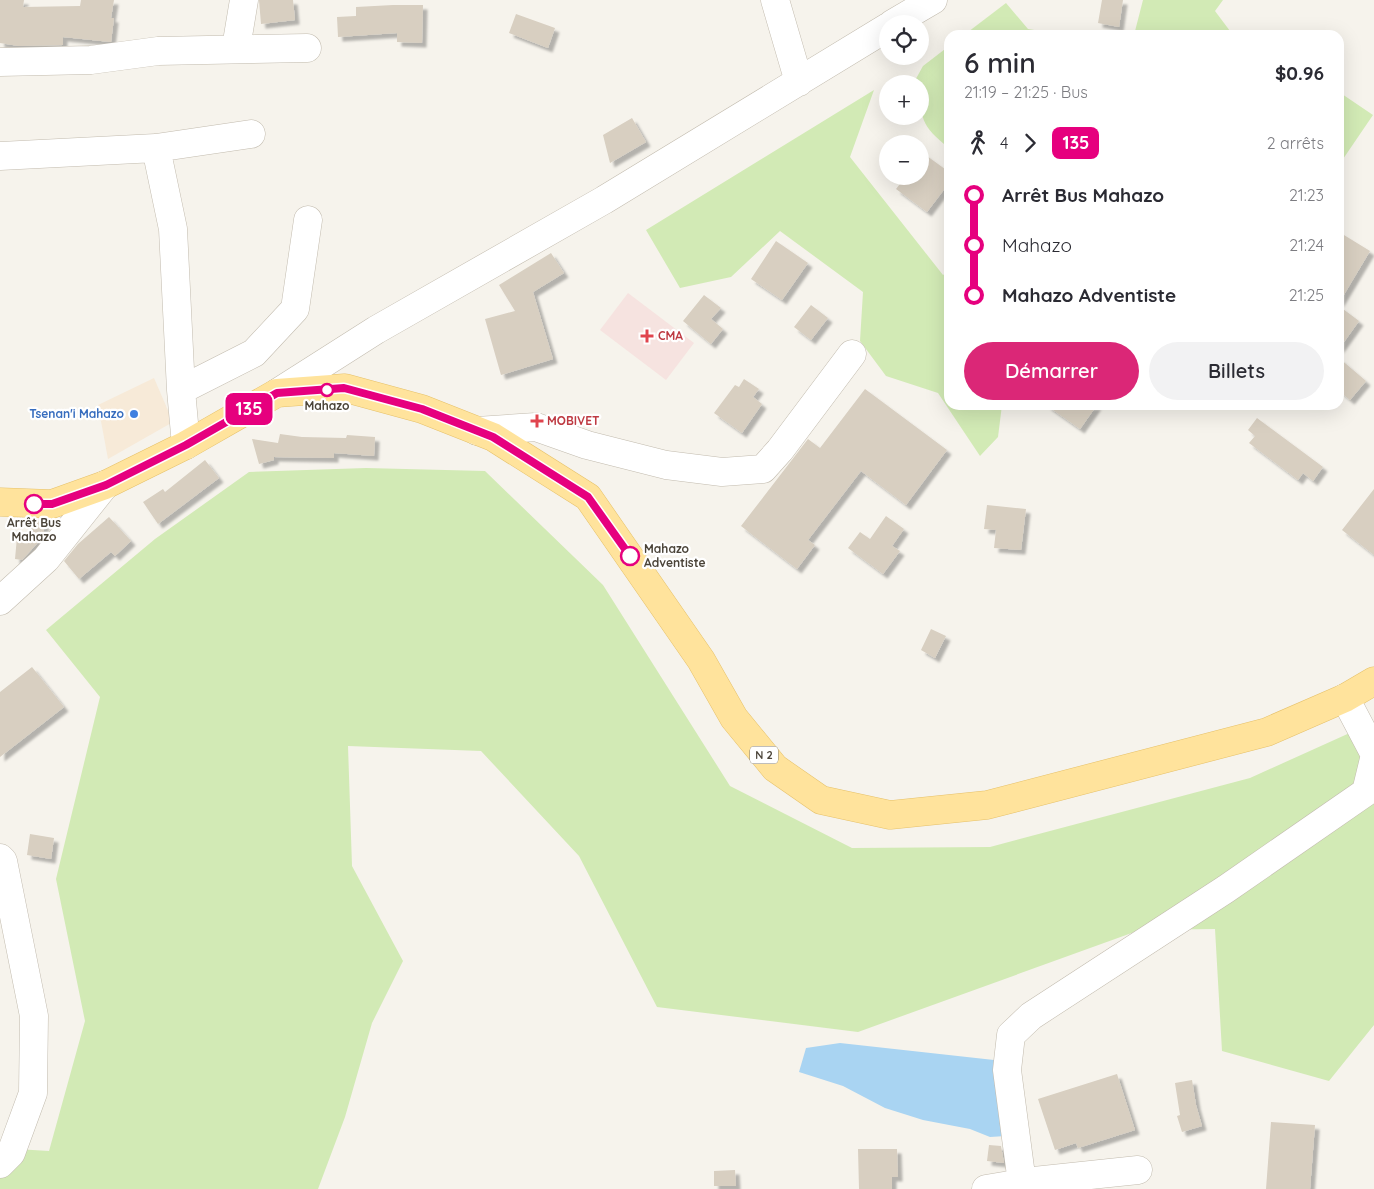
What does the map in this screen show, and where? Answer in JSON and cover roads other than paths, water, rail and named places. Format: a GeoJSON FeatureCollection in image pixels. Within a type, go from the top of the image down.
{"type":"FeatureCollection","features":[{"type":"Feature","properties":{"kind":"main road","name":"N 2"},"geometry":{"type":"LineString","coordinates":[[0,502],[52,504],[106,485],[186,445],[277,393],[344,388],[422,409],[493,437],[588,497],[701,660],[734,718],[775,768],[821,800],[890,815],[987,805],[1267,732],[1344,698],[1374,681]]}},
{"type":"Feature","properties":{"kind":"street"},"geometry":{"type":"LineString","coordinates":[[236,48],[244,0]]}},
{"type":"Feature","properties":{"kind":"street"},"geometry":{"type":"LineString","coordinates":[[775,0],[799,82]]}},
{"type":"Feature","properties":{"kind":"street"},"geometry":{"type":"LineString","coordinates":[[907,15],[932,0]]}},
{"type":"Feature","properties":{"kind":"street"},"geometry":{"type":"LineString","coordinates":[[277,393],[376,330],[604,200],[879,33]]}},
{"type":"Feature","properties":{"kind":"street"},"geometry":{"type":"LineString","coordinates":[[0,62],[90,60],[158,51],[307,48]]}},
{"type":"Feature","properties":{"kind":"street"},"geometry":{"type":"LineString","coordinates":[[0,156],[156,148],[251,134]]}},
{"type":"Feature","properties":{"kind":"street"},"geometry":{"type":"LineString","coordinates":[[156,148],[173,229],[181,390],[186,445]]}},
{"type":"Feature","properties":{"kind":"street"},"geometry":{"type":"LineString","coordinates":[[181,390],[254,352],[295,309],[308,220]]}},
{"type":"Feature","properties":{"kind":"street"},"geometry":{"type":"LineString","coordinates":[[477,431],[536,427],[587,445],[666,465],[722,472],[763,469],[780,450],[852,354]]}},
{"type":"Feature","properties":{"kind":"street"},"geometry":{"type":"LineString","coordinates":[[0,601],[46,559],[106,485]]}},
{"type":"Feature","properties":{"kind":"street"},"geometry":{"type":"LineString","coordinates":[[1344,698],[1374,754]]}},
{"type":"Feature","properties":{"kind":"street"},"geometry":{"type":"LineString","coordinates":[[1022,1183],[1007,1070],[1010,1035],[1031,1016],[1226,889],[1366,792],[1374,759]]}},
{"type":"Feature","properties":{"kind":"street"},"geometry":{"type":"LineString","coordinates":[[0,858],[3,861],[34,1016],[34,1093],[11,1153],[0,1164]]}},
{"type":"Feature","properties":{"kind":"street"},"geometry":{"type":"LineString","coordinates":[[0,1116],[11,1115],[34,1093]]}},
{"type":"Feature","properties":{"kind":"street"},"geometry":{"type":"LineString","coordinates":[[986,1189],[1138,1170]]}},
{"type":"Feature","properties":{"kind":"water"},"geometry":{"type":"Polygon","coordinates":[[[840,1043],[994,1060],[1006,1136],[990,1137],[970,1129],[923,1120],[885,1108],[843,1086],[799,1072],[806,1048],[840,1043]]]}},
{"type":"Feature","properties":{"kind":"place","name":"CMA"},"geometry":{"type":"Point","coordinates":[647,336]}},
{"type":"Feature","properties":{"kind":"place","name":"Mahazo"},"geometry":{"type":"Point","coordinates":[327,390]}},
{"type":"Feature","properties":{"kind":"place","name":"Tsenan'i Mahazo"},"geometry":{"type":"Point","coordinates":[134,414]}},
{"type":"Feature","properties":{"kind":"place","name":"MOBIVET"},"geometry":{"type":"Point","coordinates":[537,421]}},
{"type":"Feature","properties":{"kind":"place","name":"Arrêt Bus Mahazo"},"geometry":{"type":"Point","coordinates":[34,504]}},
{"type":"Feature","properties":{"kind":"place","name":"Mahazo Adventiste"},"geometry":{"type":"Point","coordinates":[630,556]}}]}
